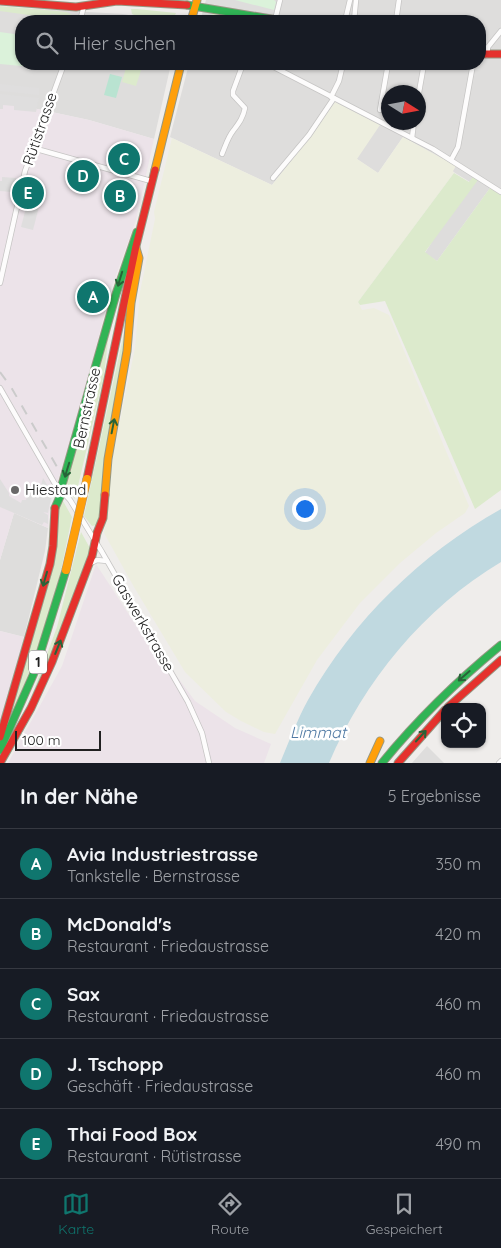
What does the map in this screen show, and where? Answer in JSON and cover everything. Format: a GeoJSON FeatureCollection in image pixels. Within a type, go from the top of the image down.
{"type":"FeatureCollection","features":[{"type":"Feature","properties":{"kind":"main road"},"geometry":{"type":"LineString","coordinates":[[0,1],[78,5],[124,0],[196,3],[251,15]]}},
{"type":"Feature","properties":{"kind":"main road","name":"Bernstrasse"},"geometry":{"type":"LineString","coordinates":[[0,750],[34,673],[66,570],[142,217],[179,70]]}},
{"type":"Feature","properties":{"kind":"main road"},"geometry":{"type":"LineString","coordinates":[[0,737],[50,564],[53,546],[54,511],[62,492],[117,289],[142,217]]}},
{"type":"Feature","properties":{"kind":"main road"},"geometry":{"type":"LineString","coordinates":[[0,763],[31,708],[52,662],[96,543],[103,518],[111,441],[127,351],[131,303],[139,258],[136,246]]}},
{"type":"Feature","properties":{"kind":"main road"},"geometry":{"type":"LineString","coordinates":[[382,763],[436,702],[461,678],[501,645]]}},
{"type":"Feature","properties":{"kind":"main road"},"geometry":{"type":"LineString","coordinates":[[453,703],[501,660]]}},
{"type":"Feature","properties":{"kind":"main road"},"geometry":{"type":"LineString","coordinates":[[398,763],[441,715]]}},
{"type":"Feature","properties":{"kind":"main road"},"geometry":{"type":"LineString","coordinates":[[370,763],[380,741]]}},
{"type":"Feature","properties":{"kind":"street"},"geometry":{"type":"LineString","coordinates":[[279,15],[280,0]]}},
{"type":"Feature","properties":{"kind":"street"},"geometry":{"type":"LineString","coordinates":[[346,15],[350,0]]}},
{"type":"Feature","properties":{"kind":"street"},"geometry":{"type":"LineString","coordinates":[[355,15],[356,0]]}},
{"type":"Feature","properties":{"kind":"street"},"geometry":{"type":"LineString","coordinates":[[397,15],[399,0]]}},
{"type":"Feature","properties":{"kind":"street"},"geometry":{"type":"LineString","coordinates":[[78,5],[79,15]]}},
{"type":"Feature","properties":{"kind":"street"},"geometry":{"type":"LineString","coordinates":[[492,55],[488,47],[501,31]]}},
{"type":"Feature","properties":{"kind":"street","name":"Rütistrasse"},"geometry":{"type":"LineString","coordinates":[[0,283],[25,171],[62,70]]}},
{"type":"Feature","properties":{"kind":"street"},"geometry":{"type":"LineString","coordinates":[[222,154],[232,132],[239,125],[244,115],[245,108],[233,95],[232,91],[241,70]]}},
{"type":"Feature","properties":{"kind":"street"},"geometry":{"type":"LineString","coordinates":[[281,70],[412,138],[501,192]]}},
{"type":"Feature","properties":{"kind":"street"},"geometry":{"type":"LineString","coordinates":[[273,178],[309,135],[332,98],[342,70]]}},
{"type":"Feature","properties":{"kind":"street"},"geometry":{"type":"LineString","coordinates":[[380,110],[387,70]]}},
{"type":"Feature","properties":{"kind":"street"},"geometry":{"type":"LineString","coordinates":[[420,85],[423,70]]}},
{"type":"Feature","properties":{"kind":"street"},"geometry":{"type":"LineString","coordinates":[[451,160],[458,147],[472,70]]}},
{"type":"Feature","properties":{"kind":"street"},"geometry":{"type":"LineString","coordinates":[[412,138],[413,130]]}},
{"type":"Feature","properties":{"kind":"street"},"geometry":{"type":"LineString","coordinates":[[33,148],[151,181]]}},
{"type":"Feature","properties":{"kind":"street"},"geometry":{"type":"LineString","coordinates":[[0,388],[55,484],[62,492]]}},
{"type":"Feature","properties":{"kind":"street","name":"Gaswerkstrasse"},"geometry":{"type":"LineString","coordinates":[[62,492],[70,500],[108,562],[194,712],[204,738],[209,763]]}},
{"type":"Feature","properties":{"kind":"street"},"geometry":{"type":"LineString","coordinates":[[88,565],[94,560],[108,562]]}},
{"type":"Feature","properties":{"kind":"shaded area"},"geometry":{"type":"Polygon","coordinates":[[[206,0],[501,0],[501,195],[490,188],[437,261],[425,253],[470,182],[452,171],[455,166],[403,137],[378,173],[357,159],[337,102],[335,102],[312,135],[272,185],[170,137],[187,70],[486,70],[486,15],[202,15],[206,0]]]}},
{"type":"Feature","properties":{"kind":"shaded area"},"geometry":{"type":"Polygon","coordinates":[[[0,7],[128,15],[15,15],[15,70],[170,70],[154,139],[89,120],[0,101],[0,7]]]}},
{"type":"Feature","properties":{"kind":"shaded area"},"geometry":{"type":"Polygon","coordinates":[[[0,84],[39,88],[39,95],[0,91],[0,84]]]}},
{"type":"Feature","properties":{"kind":"shaded area"},"geometry":{"type":"Polygon","coordinates":[[[0,94],[39,98],[36,112],[14,110],[14,106],[3,105],[3,109],[0,109],[0,94]]]}},
{"type":"Feature","properties":{"kind":"shaded area"},"geometry":{"type":"Polygon","coordinates":[[[0,101],[89,120],[154,139],[136,220],[111,289],[77,420],[50,505],[48,528],[14,513],[0,560],[0,101]]]}},
{"type":"Feature","properties":{"kind":"shaded area"},"geometry":{"type":"Polygon","coordinates":[[[335,102],[380,125],[357,159],[378,173],[403,137],[456,166],[453,171],[454,173],[358,302],[362,310],[374,308],[389,315],[469,506],[465,513],[436,533],[400,563],[360,603],[317,660],[275,734],[264,732],[226,712],[185,672],[104,533],[114,451],[135,348],[140,292],[155,219],[154,212],[172,138],[272,185],[312,135],[335,102]]]}},
{"type":"Feature","properties":{"kind":"shaded area"},"geometry":{"type":"Polygon","coordinates":[[[2,177],[16,178],[16,182],[18,182],[16,190],[12,188],[11,192],[0,191],[2,177]]]}},
{"type":"Feature","properties":{"kind":"shaded area"},"geometry":{"type":"Polygon","coordinates":[[[30,192],[42,195],[33,230],[21,227],[30,192]]]}},
{"type":"Feature","properties":{"kind":"shaded area"},"geometry":{"type":"Polygon","coordinates":[[[43,478],[52,493],[48,513],[43,512],[48,515],[48,524],[44,522],[42,525],[0,507],[0,479],[9,496],[21,503],[22,500],[26,500],[30,487],[40,489],[43,478]]]}},
{"type":"Feature","properties":{"kind":"shaded area"},"geometry":{"type":"Polygon","coordinates":[[[14,513],[48,528],[45,551],[24,637],[0,631],[0,560],[14,513]]]}},
{"type":"Feature","properties":{"kind":"shaded area"},"geometry":{"type":"Polygon","coordinates":[[[96,564],[167,673],[173,671],[195,701],[235,728],[271,744],[264,763],[8,763],[62,666],[96,564]]]}},
{"type":"Feature","properties":{"kind":"shaded area"},"geometry":{"type":"Polygon","coordinates":[[[0,631],[24,637],[0,724],[0,631]]]}},
{"type":"Feature","properties":{"kind":"shaded area"},"geometry":{"type":"Polygon","coordinates":[[[427,746],[444,763],[412,763],[427,746]]]}},
{"type":"Feature","properties":{"kind":"green space"},"geometry":{"type":"Polygon","coordinates":[[[235,0],[274,0],[276,2],[274,10],[235,0]]]}},
{"type":"Feature","properties":{"kind":"green space"},"geometry":{"type":"Polygon","coordinates":[[[0,6],[67,12],[72,15],[29,15],[0,11],[0,6]]]}},
{"type":"Feature","properties":{"kind":"green space"},"geometry":{"type":"Polygon","coordinates":[[[131,9],[176,13],[175,15],[132,14],[131,9]]]}},
{"type":"Feature","properties":{"kind":"green space"},"geometry":{"type":"Polygon","coordinates":[[[0,32],[15,34],[15,65],[0,64],[0,32]]]}},
{"type":"Feature","properties":{"kind":"green space"},"geometry":{"type":"Polygon","coordinates":[[[125,70],[141,70],[136,86],[122,82],[125,70]]]}},
{"type":"Feature","properties":{"kind":"green space"},"geometry":{"type":"Polygon","coordinates":[[[110,74],[122,77],[116,98],[104,95],[110,74]]]}},
{"type":"Feature","properties":{"kind":"green space"},"geometry":{"type":"Polygon","coordinates":[[[454,173],[469,182],[473,177],[478,180],[425,252],[437,261],[490,188],[501,195],[501,490],[475,509],[385,301],[360,305],[358,302],[454,173]]]}},
{"type":"Feature","properties":{"kind":"green space"},"geometry":{"type":"Polygon","coordinates":[[[124,276],[108,341],[104,375],[75,499],[65,484],[124,276]]]}},
{"type":"Feature","properties":{"kind":"green space"},"geometry":{"type":"Polygon","coordinates":[[[127,319],[125,351],[101,517],[97,525],[92,526],[84,516],[127,319]]]}},
{"type":"Feature","properties":{"kind":"green space"},"geometry":{"type":"Polygon","coordinates":[[[61,501],[63,501],[72,517],[61,570],[34,660],[8,723],[49,576],[56,514],[61,501]]]}},
{"type":"Feature","properties":{"kind":"green space"},"geometry":{"type":"Polygon","coordinates":[[[81,532],[91,550],[89,551],[90,554],[55,652],[25,714],[57,627],[81,532]]]}},
{"type":"Feature","properties":{"kind":"water","name":"Limmat"},"geometry":{"type":"Polygon","coordinates":[[[501,509],[501,562],[473,580],[447,601],[399,649],[378,675],[360,703],[329,763],[280,763],[308,700],[346,642],[368,616],[416,568],[471,527],[501,509]]]}},
{"type":"Feature","properties":{"kind":"railway"},"geometry":{"type":"LineString","coordinates":[[0,372],[11,387],[60,472]]}},
{"type":"Feature","properties":{"kind":"traffic: fast"},"geometry":{"type":"LineString","coordinates":[[187,5],[247,15]]}},
{"type":"Feature","properties":{"kind":"traffic: fast"},"geometry":{"type":"LineString","coordinates":[[55,508],[62,492],[62,485],[116,294],[137,232]]}},
{"type":"Feature","properties":{"kind":"traffic: fast"},"geometry":{"type":"LineString","coordinates":[[0,750],[34,673],[66,570]]}},
{"type":"Feature","properties":{"kind":"traffic: fast"},"geometry":{"type":"LineString","coordinates":[[382,763],[439,701],[501,645]]}},
{"type":"Feature","properties":{"kind":"traffic: slow"},"geometry":{"type":"LineString","coordinates":[[193,15],[197,0]]}},
{"type":"Feature","properties":{"kind":"traffic: slow"},"geometry":{"type":"LineString","coordinates":[[155,170],[180,70]]}},
{"type":"Feature","properties":{"kind":"traffic: slow"},"geometry":{"type":"LineString","coordinates":[[105,495],[108,459],[127,351],[131,303],[139,258],[136,248]]}},
{"type":"Feature","properties":{"kind":"traffic: slow"},"geometry":{"type":"LineString","coordinates":[[66,570],[87,479]]}},
{"type":"Feature","properties":{"kind":"traffic: slow"},"geometry":{"type":"LineString","coordinates":[[370,763],[380,741]]}},
{"type":"Feature","properties":{"kind":"traffic: jam"},"geometry":{"type":"LineString","coordinates":[[0,1],[76,7],[117,1],[187,5]]}},
{"type":"Feature","properties":{"kind":"traffic: jam"},"geometry":{"type":"LineString","coordinates":[[486,54],[501,54]]}},
{"type":"Feature","properties":{"kind":"traffic: jam"},"geometry":{"type":"LineString","coordinates":[[87,479],[136,246],[155,170]]}},
{"type":"Feature","properties":{"kind":"traffic: jam"},"geometry":{"type":"LineString","coordinates":[[0,763],[31,708],[52,662],[92,556],[97,533],[103,518],[105,495]]}},
{"type":"Feature","properties":{"kind":"traffic: jam"},"geometry":{"type":"LineString","coordinates":[[0,737],[50,564],[55,508]]}},
{"type":"Feature","properties":{"kind":"traffic: jam"},"geometry":{"type":"LineString","coordinates":[[453,703],[501,660]]}},
{"type":"Feature","properties":{"kind":"traffic: jam"},"geometry":{"type":"LineString","coordinates":[[398,763],[441,715]]}},
{"type":"Feature","properties":{"kind":"place","name":"Sax"},"geometry":{"type":"Point","coordinates":[124,159]}},
{"type":"Feature","properties":{"kind":"place","name":"J. Tschopp"},"geometry":{"type":"Point","coordinates":[83,176]}},
{"type":"Feature","properties":{"kind":"place","name":"Thai Food Box"},"geometry":{"type":"Point","coordinates":[28,193]}},
{"type":"Feature","properties":{"kind":"place","name":"McDonald's"},"geometry":{"type":"Point","coordinates":[120,196]}},
{"type":"Feature","properties":{"kind":"place","name":"Avia Industriestrasse"},"geometry":{"type":"Point","coordinates":[93,297]}},
{"type":"Feature","properties":{"kind":"place","name":"Hiestand"},"geometry":{"type":"Point","coordinates":[15,490]}}]}
